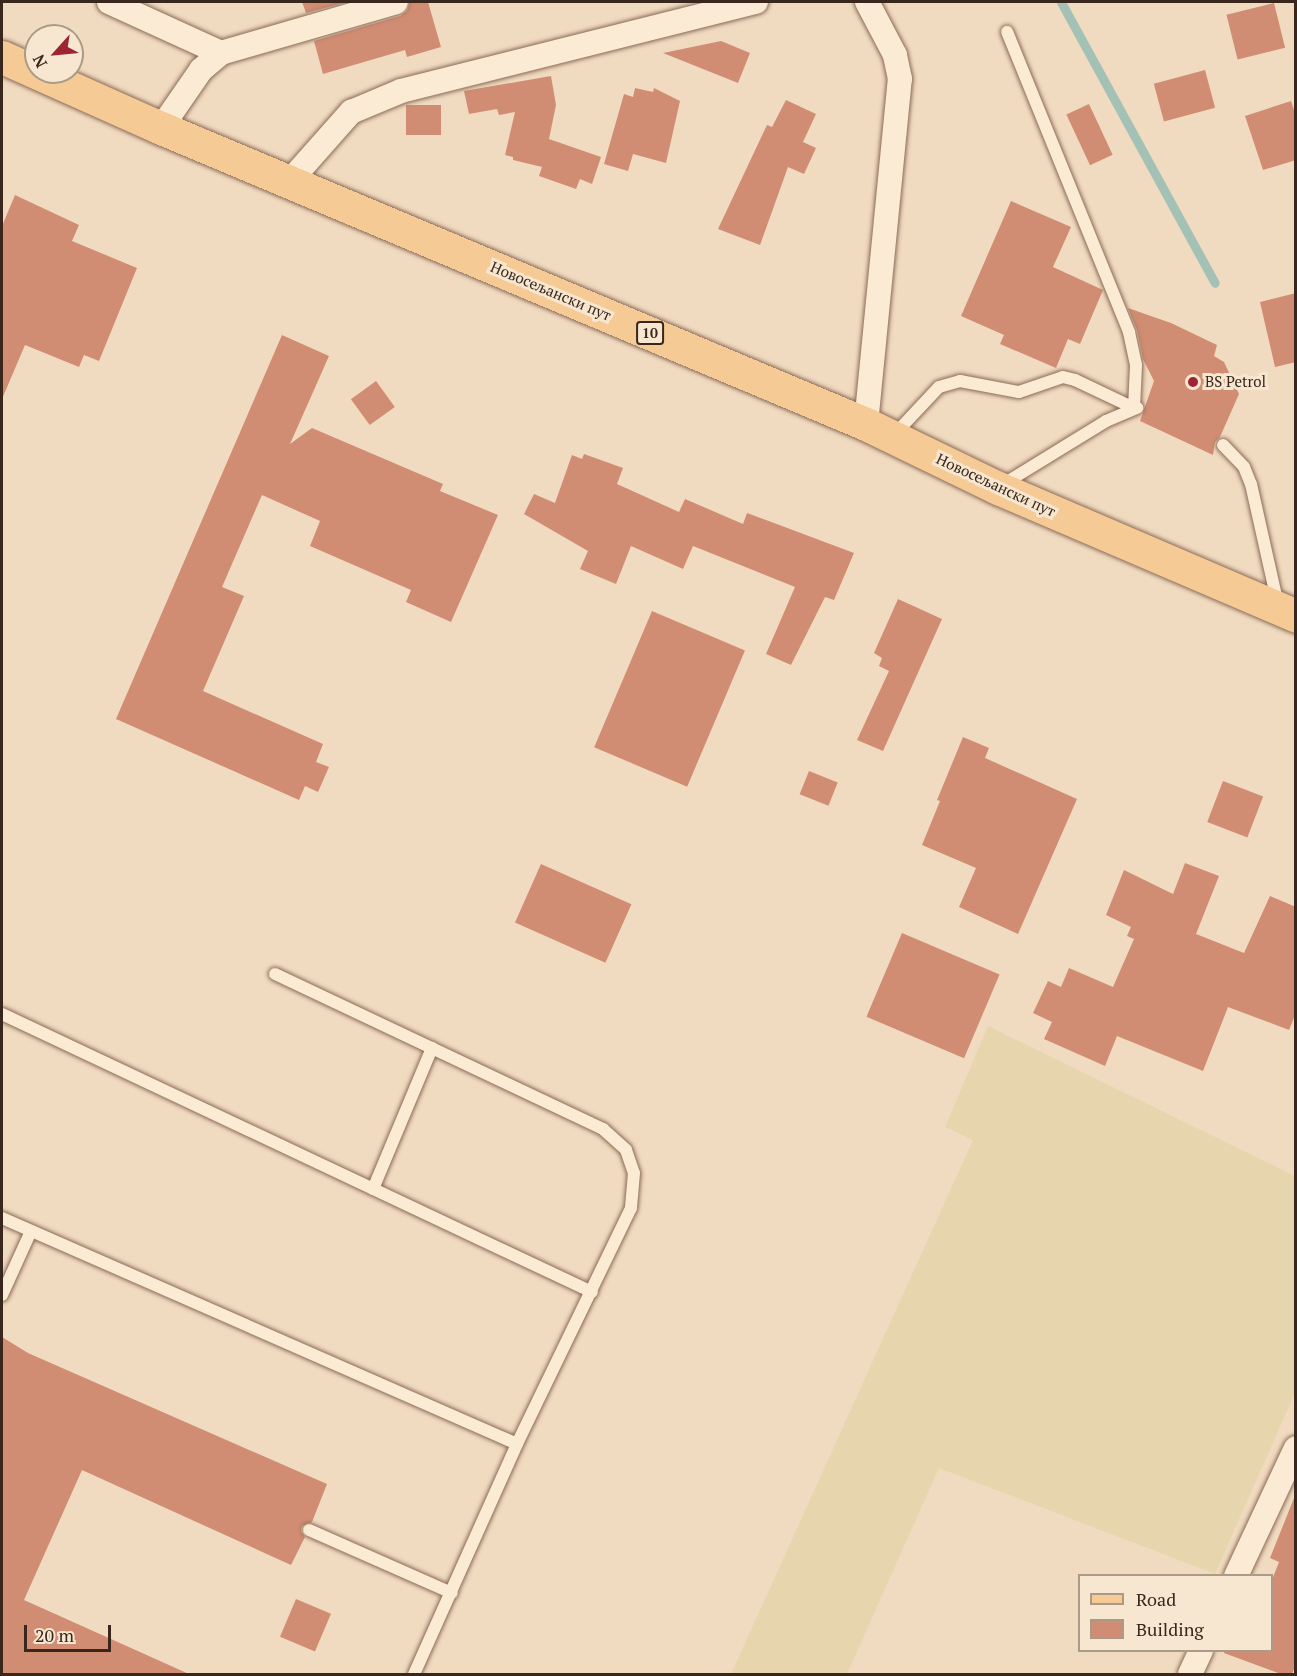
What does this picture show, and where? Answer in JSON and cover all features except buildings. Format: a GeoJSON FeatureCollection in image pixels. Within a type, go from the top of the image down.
{"type":"FeatureCollection","features":[{"type":"Feature","properties":{"kind":"main road","name":"Новосељански пут"},"geometry":{"type":"LineString","coordinates":[[2,57],[161,128],[879,430],[998,488],[1287,613]]}},
{"type":"Feature","properties":{"kind":"street"},"geometry":{"type":"LineString","coordinates":[[109,2],[222,53]]}},
{"type":"Feature","properties":{"kind":"street"},"geometry":{"type":"LineString","coordinates":[[161,128],[201,70],[222,53],[396,2]]}},
{"type":"Feature","properties":{"kind":"street"},"geometry":{"type":"LineString","coordinates":[[289,182],[351,112],[401,91],[756,2]]}},
{"type":"Feature","properties":{"kind":"street"},"geometry":{"type":"LineString","coordinates":[[867,2],[895,55],[900,79],[879,430]]}},
{"type":"Feature","properties":{"kind":"street"},"geometry":{"type":"LineString","coordinates":[[1236,1574],[1296,1448]]}},
{"type":"Feature","properties":{"kind":"street"},"geometry":{"type":"LineString","coordinates":[[1190,1674],[1200,1652]]}},
{"type":"Feature","properties":{"kind":"lane"},"geometry":{"type":"LineString","coordinates":[[1007,32],[1129,332],[1136,365],[1138,408]]}},
{"type":"Feature","properties":{"kind":"lane"},"geometry":{"type":"LineString","coordinates":[[879,430],[939,387],[960,381],[1019,392],[1063,377],[1075,380],[1138,408]]}},
{"type":"Feature","properties":{"kind":"lane"},"geometry":{"type":"LineString","coordinates":[[998,488],[1106,421],[1138,408]]}},
{"type":"Feature","properties":{"kind":"lane"},"geometry":{"type":"LineString","coordinates":[[1223,445],[1244,468],[1251,484],[1287,613]]}},
{"type":"Feature","properties":{"kind":"lane"},"geometry":{"type":"LineString","coordinates":[[274,974],[603,1129],[626,1150],[634,1173],[631,1208],[517,1444],[414,1674]]}},
{"type":"Feature","properties":{"kind":"lane"},"geometry":{"type":"LineString","coordinates":[[2,1014],[592,1292]]}},
{"type":"Feature","properties":{"kind":"lane"},"geometry":{"type":"LineString","coordinates":[[373,1189],[432,1048]]}},
{"type":"Feature","properties":{"kind":"lane"},"geometry":{"type":"LineString","coordinates":[[2,1218],[517,1444]]}},
{"type":"Feature","properties":{"kind":"lane"},"geometry":{"type":"LineString","coordinates":[[2,1295],[32,1231]]}},
{"type":"Feature","properties":{"kind":"lane"},"geometry":{"type":"LineString","coordinates":[[309,1530],[452,1593]]}},
{"type":"Feature","properties":{"kind":"shaded area"},"geometry":{"type":"Polygon","coordinates":[[[988,1026],[1295,1176],[1295,1393],[1215,1574],[939,1468],[847,1674],[731,1674],[973,1140],[945,1127],[988,1026]]]}},
{"type":"Feature","properties":{"kind":"waterway"},"geometry":{"type":"LineString","coordinates":[[1061,2],[1215,283]]}},
{"type":"Feature","properties":{"kind":"place","name":"BS Petrol"},"geometry":{"type":"Point","coordinates":[1193,382]}}]}
